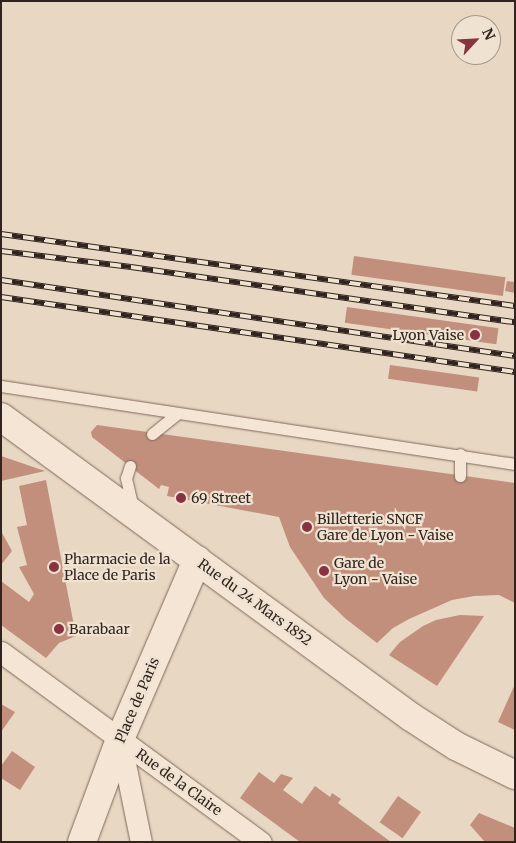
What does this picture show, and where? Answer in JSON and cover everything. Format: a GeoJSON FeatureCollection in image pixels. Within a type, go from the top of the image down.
{"type":"FeatureCollection","features":[{"type":"Feature","properties":{"kind":"street","name":"Rue du 24 Mars 1852"},"geometry":{"type":"LineString","coordinates":[[1,417],[411,717],[456,746],[515,775]]}},
{"type":"Feature","properties":{"kind":"street","name":"Place de Paris"},"geometry":{"type":"LineString","coordinates":[[82,842],[120,739],[197,560]]}},
{"type":"Feature","properties":{"kind":"street","name":"Rue de la Claire"},"geometry":{"type":"LineString","coordinates":[[1,652],[261,842]]}},
{"type":"Feature","properties":{"kind":"street"},"geometry":{"type":"LineString","coordinates":[[120,739],[141,842]]}},
{"type":"Feature","properties":{"kind":"lane"},"geometry":{"type":"LineString","coordinates":[[1,386],[176,414],[460,454],[515,464]]}},
{"type":"Feature","properties":{"kind":"lane"},"geometry":{"type":"LineString","coordinates":[[152,434],[176,414]]}},
{"type":"Feature","properties":{"kind":"lane"},"geometry":{"type":"LineString","coordinates":[[460,454],[460,476]]}},
{"type":"Feature","properties":{"kind":"lane"},"geometry":{"type":"LineString","coordinates":[[130,466],[126,478],[134,515]]}},
{"type":"Feature","properties":{"kind":"building"},"geometry":{"type":"Polygon","coordinates":[[[354,256],[506,277],[503,296],[351,275],[354,256]]]}},
{"type":"Feature","properties":{"kind":"building"},"geometry":{"type":"Polygon","coordinates":[[[507,281],[515,282],[515,293],[505,291],[507,281]]]}},
{"type":"Feature","properties":{"kind":"building"},"geometry":{"type":"Polygon","coordinates":[[[347,307],[499,328],[496,344],[345,323],[347,307]]]}},
{"type":"Feature","properties":{"kind":"building"},"geometry":{"type":"Polygon","coordinates":[[[390,365],[479,378],[477,391],[388,379],[390,365]]]}},
{"type":"Feature","properties":{"kind":"building"},"geometry":{"type":"Polygon","coordinates":[[[97,425],[515,483],[515,603],[499,595],[474,596],[452,600],[393,628],[377,643],[346,619],[324,598],[290,547],[279,517],[167,496],[169,487],[161,485],[159,489],[92,437],[91,432],[97,425]]]}},
{"type":"Feature","properties":{"kind":"building"},"geometry":{"type":"Polygon","coordinates":[[[1,456],[45,471],[1,481],[1,456]]]}},
{"type":"Feature","properties":{"kind":"building"},"geometry":{"type":"Polygon","coordinates":[[[46,480],[76,636],[59,643],[46,658],[1,625],[1,581],[29,602],[34,594],[19,567],[27,565],[17,527],[27,525],[19,486],[46,480]]]}},
{"type":"Feature","properties":{"kind":"building"},"geometry":{"type":"Polygon","coordinates":[[[1,531],[12,551],[1,565],[1,531]]]}},
{"type":"Feature","properties":{"kind":"building"},"geometry":{"type":"Polygon","coordinates":[[[460,615],[484,616],[437,686],[389,655],[400,642],[423,626],[436,620],[460,615]]]}},
{"type":"Feature","properties":{"kind":"building"},"geometry":{"type":"Polygon","coordinates":[[[515,684],[515,730],[498,722],[515,684]]]}},
{"type":"Feature","properties":{"kind":"building"},"geometry":{"type":"Polygon","coordinates":[[[1,704],[15,712],[1,732],[1,704]]]}},
{"type":"Feature","properties":{"kind":"building"},"geometry":{"type":"Polygon","coordinates":[[[12,751],[35,767],[20,790],[1,778],[1,766],[12,751]]]}},
{"type":"Feature","properties":{"kind":"building"},"geometry":{"type":"Polygon","coordinates":[[[259,772],[274,783],[281,774],[293,778],[283,790],[302,804],[315,786],[330,797],[332,793],[341,799],[338,803],[391,842],[300,842],[240,798],[259,772]]]}},
{"type":"Feature","properties":{"kind":"building"},"geometry":{"type":"Polygon","coordinates":[[[398,796],[421,812],[403,838],[380,822],[398,796]]]}},
{"type":"Feature","properties":{"kind":"building"},"geometry":{"type":"Polygon","coordinates":[[[479,813],[515,828],[515,842],[485,842],[470,825],[479,813]]]}},
{"type":"Feature","properties":{"kind":"railway"},"geometry":{"type":"LineString","coordinates":[[1,234],[515,306]]}},
{"type":"Feature","properties":{"kind":"railway"},"geometry":{"type":"LineString","coordinates":[[1,251],[131,267],[515,322]]}},
{"type":"Feature","properties":{"kind":"railway"},"geometry":{"type":"LineString","coordinates":[[1,280],[515,356]]}},
{"type":"Feature","properties":{"kind":"railway"},"geometry":{"type":"LineString","coordinates":[[1,297],[515,372]]}},
{"type":"Feature","properties":{"kind":"place","name":"Lyon Vaise"},"geometry":{"type":"Point","coordinates":[475,335]}},
{"type":"Feature","properties":{"kind":"place","name":"69 Street"},"geometry":{"type":"Point","coordinates":[181,498]}},
{"type":"Feature","properties":{"kind":"place","name":"Billetterie SNCF Gare de Lyon - Vaise"},"geometry":{"type":"Point","coordinates":[307,527]}},
{"type":"Feature","properties":{"kind":"place","name":"Pharmacie de la Place de Paris"},"geometry":{"type":"Point","coordinates":[54,567]}},
{"type":"Feature","properties":{"kind":"place","name":"Gare de Lyon - Vaise"},"geometry":{"type":"Point","coordinates":[324,571]}},
{"type":"Feature","properties":{"kind":"place","name":"Barabaar"},"geometry":{"type":"Point","coordinates":[59,629]}}]}
